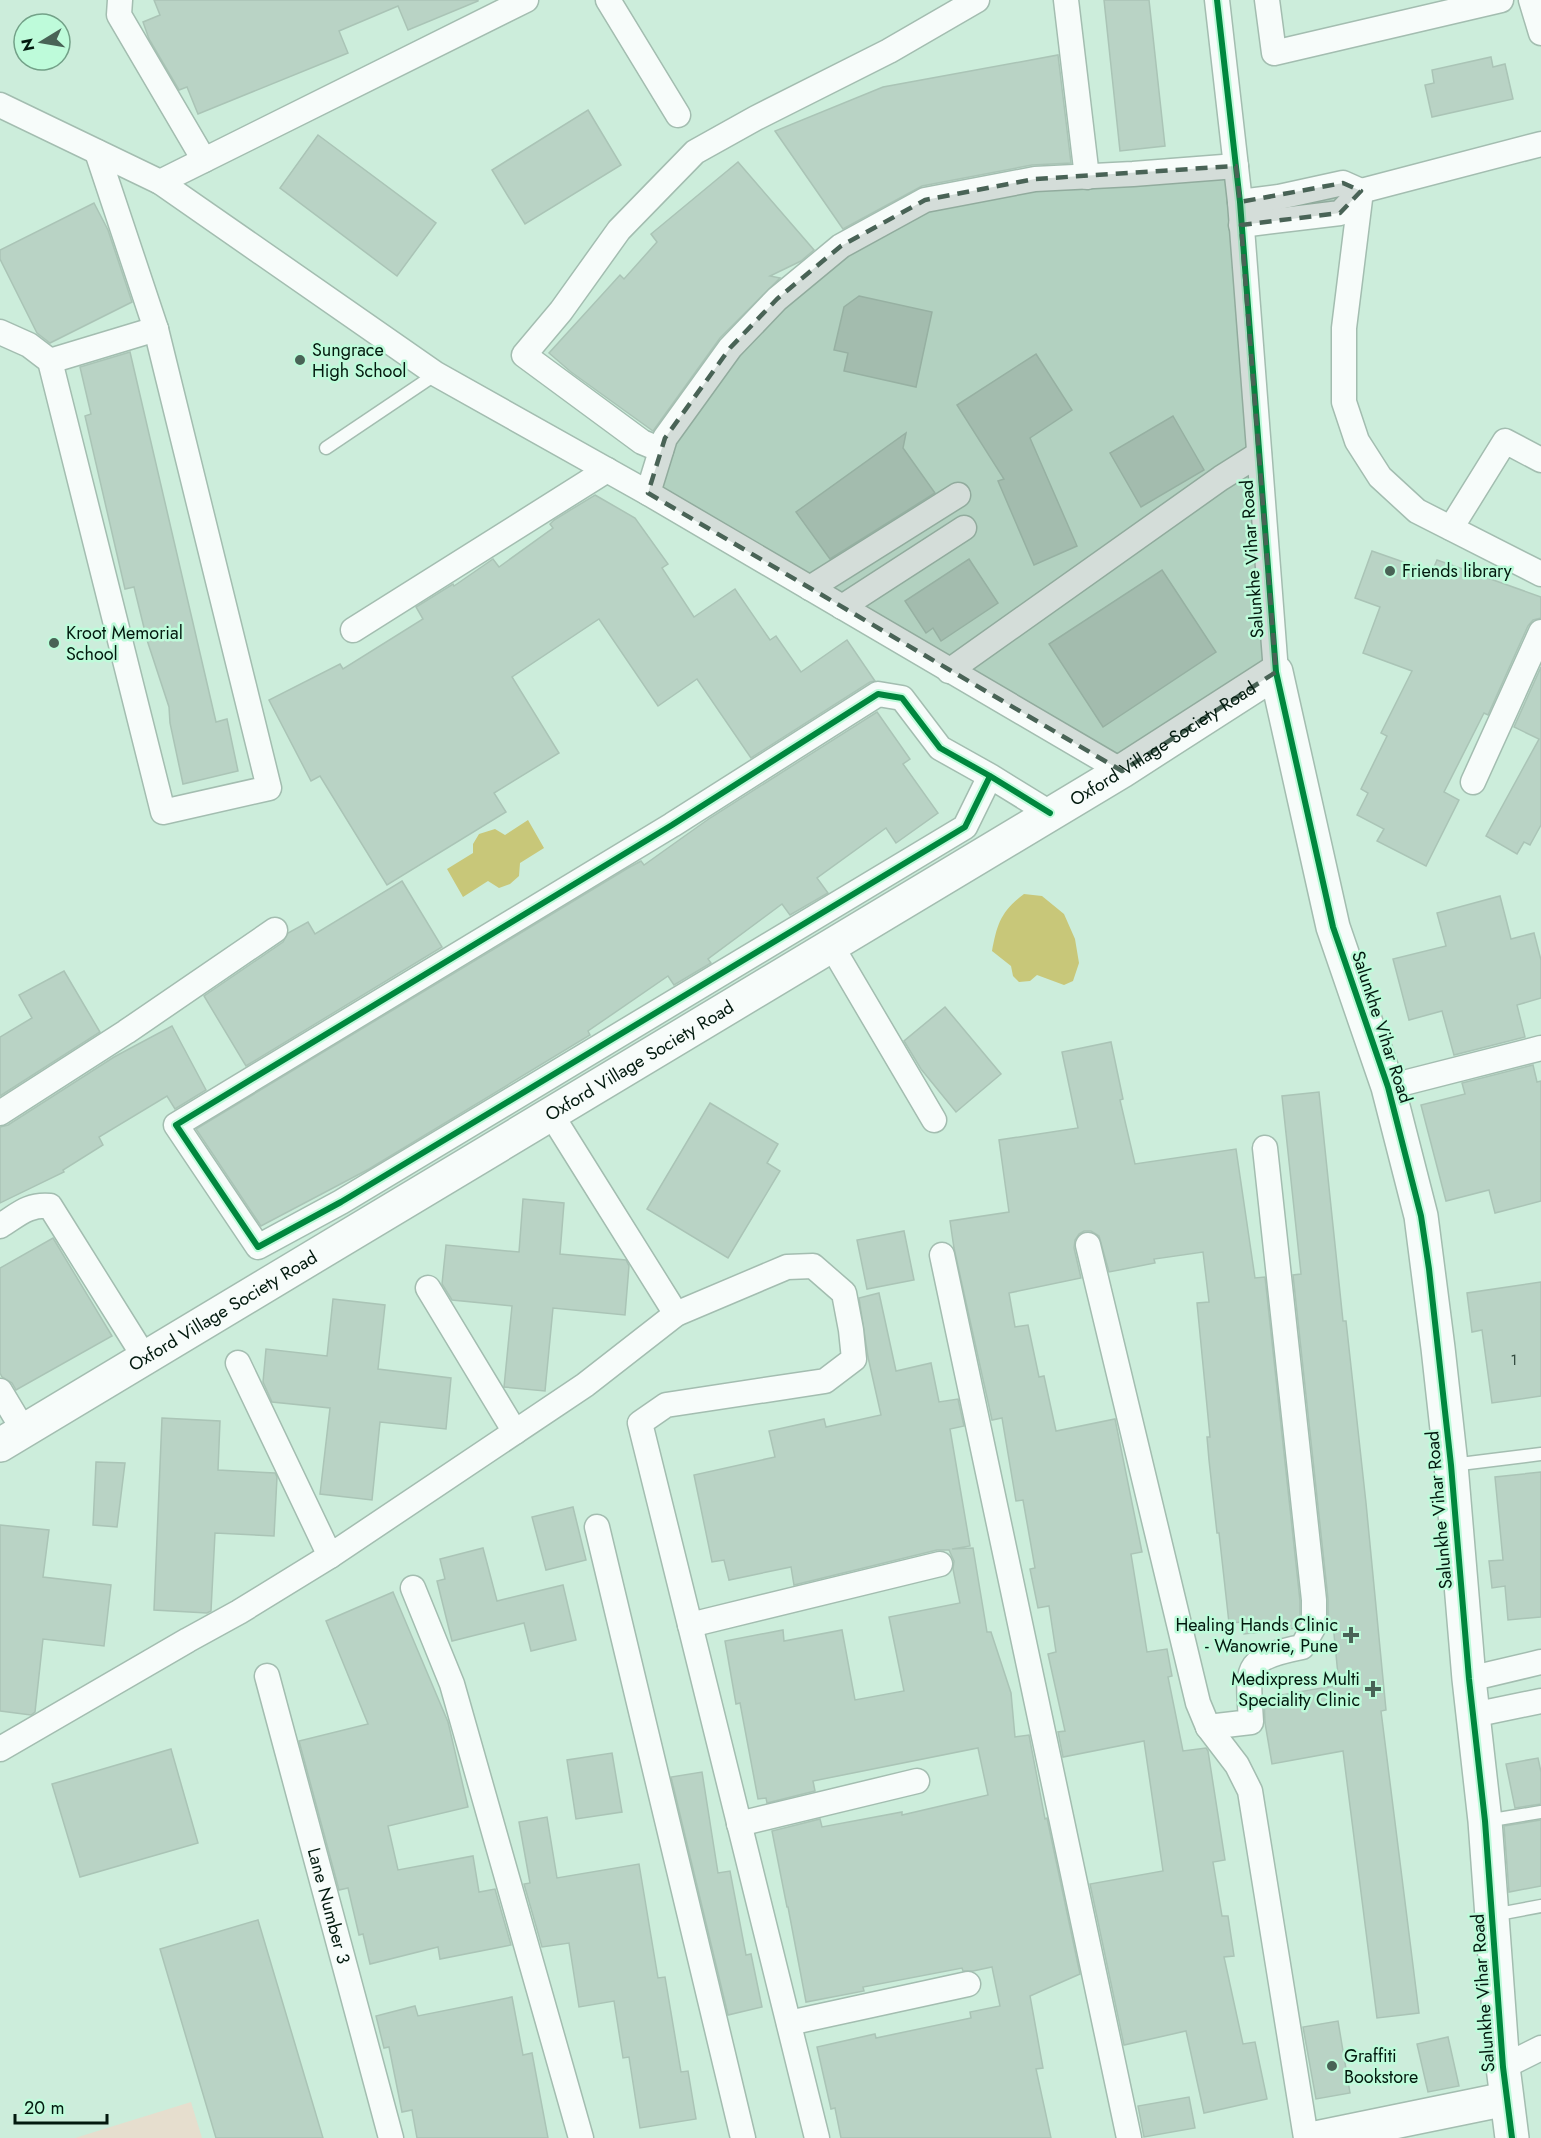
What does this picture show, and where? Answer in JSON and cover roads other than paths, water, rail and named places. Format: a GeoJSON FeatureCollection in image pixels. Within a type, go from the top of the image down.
{"type":"FeatureCollection","features":[{"type":"Feature","properties":{"kind":"street"},"geometry":{"type":"LineString","coordinates":[[120,0],[119,15],[204,160]]}},
{"type":"Feature","properties":{"kind":"street"},"geometry":{"type":"LineString","coordinates":[[160,182],[526,0]]}},
{"type":"Feature","properties":{"kind":"street"},"geometry":{"type":"LineString","coordinates":[[608,0],[678,115]]}},
{"type":"Feature","properties":{"kind":"street"},"geometry":{"type":"LineString","coordinates":[[661,450],[642,442],[524,355],[561,311],[619,230],[695,152],[756,118],[889,51],[977,0]]}},
{"type":"Feature","properties":{"kind":"street"},"geometry":{"type":"LineString","coordinates":[[1066,0],[1087,177]]}},
{"type":"Feature","properties":{"kind":"street","name":"Salunkhe Vihar Road"},"geometry":{"type":"LineString","coordinates":[[1217,0],[1241,214],[1276,672],[1333,927],[1388,1087],[1421,1216],[1451,1465],[1469,1679],[1485,1821],[1503,2067],[1512,2138]]}},
{"type":"Feature","properties":{"kind":"street"},"geometry":{"type":"LineString","coordinates":[[1267,0],[1274,53],[1501,0]]}},
{"type":"Feature","properties":{"kind":"street"},"geometry":{"type":"LineString","coordinates":[[1531,0],[1541,33]]}},
{"type":"Feature","properties":{"kind":"street"},"geometry":{"type":"LineString","coordinates":[[0,105],[160,182],[436,374],[648,493],[1122,771]]}},
{"type":"Feature","properties":{"kind":"street"},"geometry":{"type":"LineString","coordinates":[[1241,214],[1340,213],[1361,191],[1541,144]]}},
{"type":"Feature","properties":{"kind":"street"},"geometry":{"type":"LineString","coordinates":[[5,334],[29,345],[50,361],[163,812],[269,788],[156,329],[97,152]]}},
{"type":"Feature","properties":{"kind":"street"},"geometry":{"type":"LineString","coordinates":[[648,493],[665,438],[730,348],[777,299],[841,246],[925,200],[1035,179],[1236,166]]}},
{"type":"Feature","properties":{"kind":"street"},"geometry":{"type":"LineString","coordinates":[[1361,191],[1344,328],[1344,402],[1357,441],[1380,477],[1417,511],[1541,574]]}},
{"type":"Feature","properties":{"kind":"street"},"geometry":{"type":"LineString","coordinates":[[50,361],[156,329]]}},
{"type":"Feature","properties":{"kind":"street"},"geometry":{"type":"LineString","coordinates":[[1451,528],[1505,441],[1541,460]]}},
{"type":"Feature","properties":{"kind":"street"},"geometry":{"type":"LineString","coordinates":[[949,671],[1221,478],[1259,454]]}},
{"type":"Feature","properties":{"kind":"street"},"geometry":{"type":"LineString","coordinates":[[353,630],[607,470]]}},
{"type":"Feature","properties":{"kind":"street"},"geometry":{"type":"LineString","coordinates":[[810,588],[958,495]]}},
{"type":"Feature","properties":{"kind":"street"},"geometry":{"type":"LineString","coordinates":[[842,607],[964,528]]}},
{"type":"Feature","properties":{"kind":"street"},"geometry":{"type":"LineString","coordinates":[[1473,782],[1541,632]]}},
{"type":"Feature","properties":{"kind":"street","name":"Oxford Village Society Road"},"geometry":{"type":"LineString","coordinates":[[12,1438],[1122,771],[1276,672]]}},
{"type":"Feature","properties":{"kind":"street"},"geometry":{"type":"LineString","coordinates":[[278,1278],[176,1125],[672,825],[878,694],[902,698],[940,748],[1050,813]]}},
{"type":"Feature","properties":{"kind":"street"},"geometry":{"type":"LineString","coordinates":[[258,1247],[351,1196],[965,827],[997,780]]}},
{"type":"Feature","properties":{"kind":"street"},"geometry":{"type":"LineString","coordinates":[[0,1113],[126,1032],[275,930]]}},
{"type":"Feature","properties":{"kind":"street"},"geometry":{"type":"LineString","coordinates":[[831,945],[934,1120]]}},
{"type":"Feature","properties":{"kind":"street"},"geometry":{"type":"LineString","coordinates":[[1388,1087],[1541,1048]]}},
{"type":"Feature","properties":{"kind":"street"},"geometry":{"type":"LineString","coordinates":[[551,1114],[676,1314]]}},
{"type":"Feature","properties":{"kind":"street"},"geometry":{"type":"LineString","coordinates":[[1208,1727],[1251,1722],[1248,1676],[1254,1666],[1270,1653],[1302,1647],[1314,1626],[1312,1588],[1265,1148]]}},
{"type":"Feature","properties":{"kind":"street"},"geometry":{"type":"LineString","coordinates":[[0,1226],[37,1204],[50,1206],[145,1358]]}},
{"type":"Feature","properties":{"kind":"street"},"geometry":{"type":"LineString","coordinates":[[1088,1245],[1198,1703],[1208,1727],[1237,1765],[1250,1791],[1306,2138]]}},
{"type":"Feature","properties":{"kind":"street"},"geometry":{"type":"LineString","coordinates":[[942,1255],[1129,2138]]}},
{"type":"Feature","properties":{"kind":"street"},"geometry":{"type":"LineString","coordinates":[[0,1749],[239,1612],[330,1556],[585,1385],[676,1314],[787,1267],[813,1266],[844,1293],[854,1359],[825,1381],[666,1405],[640,1423],[817,2138]]}},
{"type":"Feature","properties":{"kind":"street"},"geometry":{"type":"LineString","coordinates":[[428,1288],[515,1432]]}},
{"type":"Feature","properties":{"kind":"street"},"geometry":{"type":"LineString","coordinates":[[238,1363],[330,1556]]}},
{"type":"Feature","properties":{"kind":"street"},"geometry":{"type":"LineString","coordinates":[[0,1391],[12,1438]]}},
{"type":"Feature","properties":{"kind":"street"},"geometry":{"type":"LineString","coordinates":[[597,1527],[742,2138]]}},
{"type":"Feature","properties":{"kind":"street"},"geometry":{"type":"LineString","coordinates":[[690,1625],[940,1564]]}},
{"type":"Feature","properties":{"kind":"street"},"geometry":{"type":"LineString","coordinates":[[413,1588],[452,1684],[581,2138]]}},
{"type":"Feature","properties":{"kind":"street"},"geometry":{"type":"LineString","coordinates":[[1469,1679],[1541,1662]]}},
{"type":"Feature","properties":{"kind":"street","name":"Lane Number 3"},"geometry":{"type":"LineString","coordinates":[[267,1676],[391,2138]]}},
{"type":"Feature","properties":{"kind":"street"},"geometry":{"type":"LineString","coordinates":[[1473,1716],[1541,1701]]}},
{"type":"Feature","properties":{"kind":"street"},"geometry":{"type":"LineString","coordinates":[[739,1824],[917,1781]]}},
{"type":"Feature","properties":{"kind":"street"},"geometry":{"type":"LineString","coordinates":[[789,2023],[968,1984]]}},
{"type":"Feature","properties":{"kind":"street"},"geometry":{"type":"LineString","coordinates":[[1503,2067],[1541,2048]]}},
{"type":"Feature","properties":{"kind":"street"},"geometry":{"type":"LineString","coordinates":[[1316,2138],[1506,2099]]}},
{"type":"Feature","properties":{"kind":"lane"},"geometry":{"type":"LineString","coordinates":[[326,448],[436,374]]}},
{"type":"Feature","properties":{"kind":"lane"},"geometry":{"type":"LineString","coordinates":[[1451,1465],[1541,1454]]}},
{"type":"Feature","properties":{"kind":"lane"},"geometry":{"type":"LineString","coordinates":[[1485,1821],[1541,1812]]}},
{"type":"Feature","properties":{"kind":"lane"},"geometry":{"type":"LineString","coordinates":[[1491,1915],[1541,1906]]}},
{"type":"Feature","properties":{"kind":"place","name":"Sungrace High School"},"geometry":{"type":"Point","coordinates":[300,360]}},
{"type":"Feature","properties":{"kind":"place","name":"Friends library"},"geometry":{"type":"Point","coordinates":[1390,571]}},
{"type":"Feature","properties":{"kind":"place","name":"Kroot Memorial School"},"geometry":{"type":"Point","coordinates":[54,643]}},
{"type":"Feature","properties":{"kind":"place","name":"Healing Hands Clinic - Wanowrie, Pune"},"geometry":{"type":"Point","coordinates":[1351,1635]}},
{"type":"Feature","properties":{"kind":"place","name":"Medixpress Multi Speciality Clinic"},"geometry":{"type":"Point","coordinates":[1373,1689]}},
{"type":"Feature","properties":{"kind":"place","name":"Graffiti Bookstore"},"geometry":{"type":"Point","coordinates":[1332,2066]}}]}
